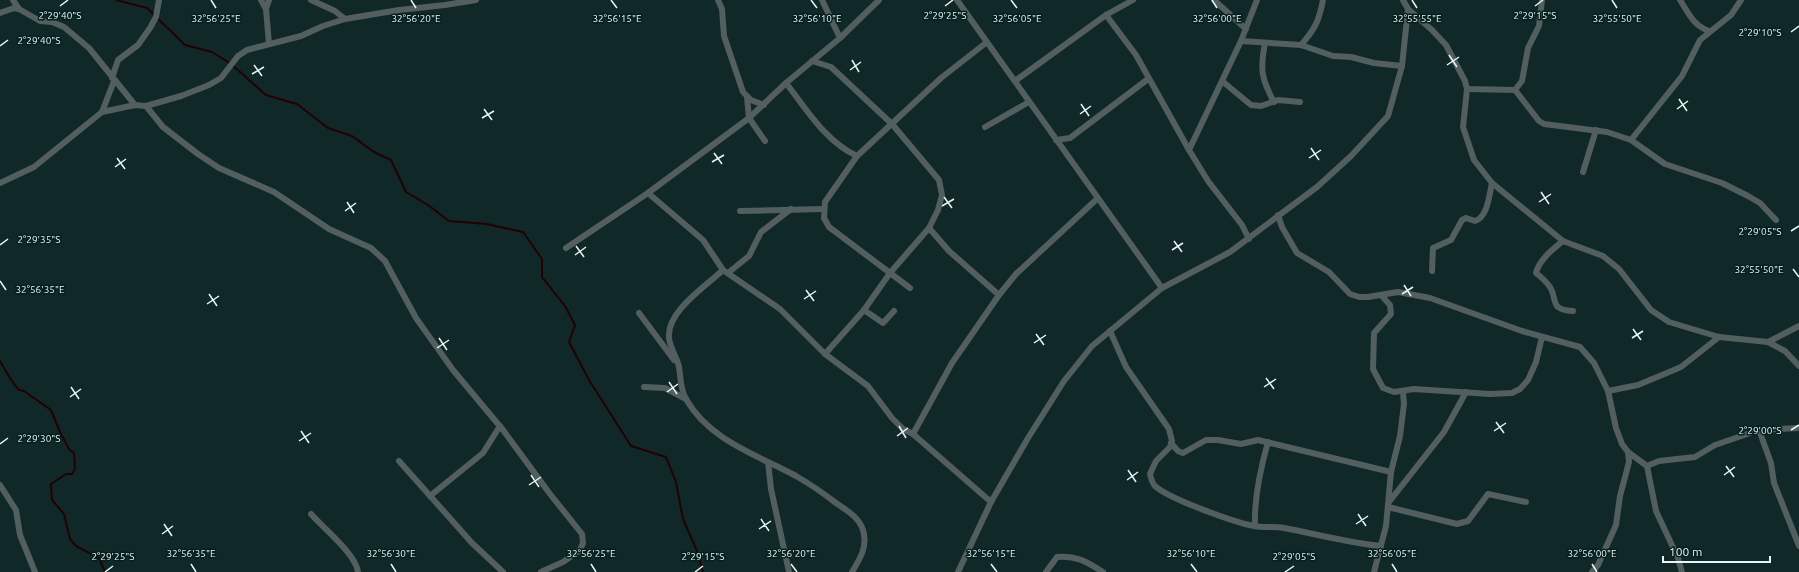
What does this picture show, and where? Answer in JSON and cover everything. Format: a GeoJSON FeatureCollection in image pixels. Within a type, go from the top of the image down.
{"type":"FeatureCollection","features":[{"type":"Feature","properties":{"kind":"street"},"geometry":{"type":"LineString","coordinates":[[14,0],[19,9],[40,21],[52,22],[64,27],[89,48],[135,105]]}},
{"type":"Feature","properties":{"kind":"street"},"geometry":{"type":"LineString","coordinates":[[102,112],[118,60],[138,45],[150,28],[156,17],[159,0]]}},
{"type":"Feature","properties":{"kind":"street"},"geometry":{"type":"LineString","coordinates":[[260,0],[266,9]]}},
{"type":"Feature","properties":{"kind":"street"},"geometry":{"type":"LineString","coordinates":[[268,44],[266,9],[269,0]]}},
{"type":"Feature","properties":{"kind":"street"},"geometry":{"type":"LineString","coordinates":[[311,0],[335,11],[345,19]]}},
{"type":"Feature","properties":{"kind":"street"},"geometry":{"type":"LineString","coordinates":[[0,183],[34,167],[102,112],[135,105],[146,106],[181,96],[209,85],[221,78],[238,56],[247,50],[301,36],[323,26],[345,19],[476,0]]}},
{"type":"Feature","properties":{"kind":"street"},"geometry":{"type":"LineString","coordinates":[[718,0],[722,9],[724,36],[743,92],[747,97],[764,105]]}},
{"type":"Feature","properties":{"kind":"street"},"geometry":{"type":"LineString","coordinates":[[822,0],[840,38]]}},
{"type":"Feature","properties":{"kind":"street"},"geometry":{"type":"LineString","coordinates":[[566,248],[648,193],[749,118],[786,83],[840,38],[879,0]]}},
{"type":"Feature","properties":{"kind":"street"},"geometry":{"type":"LineString","coordinates":[[957,0],[1162,288]]}},
{"type":"Feature","properties":{"kind":"street"},"geometry":{"type":"LineString","coordinates":[[1015,81],[1106,15],[1133,0]]}},
{"type":"Feature","properties":{"kind":"street"},"geometry":{"type":"LineString","coordinates":[[1214,0],[1246,29]]}},
{"type":"Feature","properties":{"kind":"street"},"geometry":{"type":"LineString","coordinates":[[1189,150],[1241,41],[1257,0]]}},
{"type":"Feature","properties":{"kind":"street"},"geometry":{"type":"LineString","coordinates":[[1301,45],[1314,30],[1319,19],[1323,0]]}},
{"type":"Feature","properties":{"kind":"street"},"geometry":{"type":"LineString","coordinates":[[1403,0],[1408,9],[1432,30],[1446,45],[1460,70],[1467,89],[1463,127],[1474,160],[1492,183],[1563,241],[1603,256],[1619,269],[1651,310],[1661,318],[1681,328],[1718,337],[1768,342],[1785,351],[1799,366]]}},
{"type":"Feature","properties":{"kind":"street"},"geometry":{"type":"LineString","coordinates":[[1515,90],[1522,82],[1528,48],[1539,26],[1542,0]]}},
{"type":"Feature","properties":{"kind":"street"},"geometry":{"type":"LineString","coordinates":[[1680,0],[1697,26],[1709,31]]}},
{"type":"Feature","properties":{"kind":"street"},"geometry":{"type":"LineString","coordinates":[[1630,140],[1682,76],[1689,63],[1693,50],[1700,40],[1709,31],[1731,15],[1741,0]]}},
{"type":"Feature","properties":{"kind":"street"},"geometry":{"type":"LineString","coordinates":[[0,13],[19,9]]}},
{"type":"Feature","properties":{"kind":"street"},"geometry":{"type":"LineString","coordinates":[[958,572],[991,502],[1064,381],[1092,346],[1162,288],[1216,260],[1249,239],[1316,187],[1352,156],[1388,116],[1402,66],[1408,9]]}},
{"type":"Feature","properties":{"kind":"street"},"geometry":{"type":"LineString","coordinates":[[1106,15],[1136,56],[1208,181],[1242,225],[1249,239]]}},
{"type":"Feature","properties":{"kind":"street"},"geometry":{"type":"LineString","coordinates":[[1241,41],[1301,45],[1333,56],[1351,57],[1374,63],[1402,66]]}},
{"type":"Feature","properties":{"kind":"street"},"geometry":{"type":"LineString","coordinates":[[910,288],[829,228],[824,218],[825,202],[857,156],[941,78],[987,42]]}},
{"type":"Feature","properties":{"kind":"street"},"geometry":{"type":"LineString","coordinates":[[1265,43],[1261,64],[1262,75],[1274,102]]}},
{"type":"Feature","properties":{"kind":"street"},"geometry":{"type":"LineString","coordinates":[[812,61],[831,67],[892,124],[940,181],[942,195],[941,203],[929,228],[890,272],[864,310],[825,354]]}},
{"type":"Feature","properties":{"kind":"street"},"geometry":{"type":"LineString","coordinates":[[1056,140],[1070,138],[1148,79]]}},
{"type":"Feature","properties":{"kind":"street"},"geometry":{"type":"LineString","coordinates":[[1222,81],[1251,105],[1261,106],[1279,100],[1300,102]]}},
{"type":"Feature","properties":{"kind":"street"},"geometry":{"type":"LineString","coordinates":[[786,83],[825,132],[841,149],[857,156]]}},
{"type":"Feature","properties":{"kind":"street"},"geometry":{"type":"LineString","coordinates":[[1467,89],[1515,90]]}},
{"type":"Feature","properties":{"kind":"street"},"geometry":{"type":"LineString","coordinates":[[1515,90],[1539,121],[1544,124],[1596,130],[1630,140],[1665,164],[1722,183],[1748,196],[1760,203],[1776,220]]}},
{"type":"Feature","properties":{"kind":"street"},"geometry":{"type":"LineString","coordinates":[[747,97],[749,118],[765,141]]}},
{"type":"Feature","properties":{"kind":"street"},"geometry":{"type":"LineString","coordinates":[[985,127],[1029,102]]}},
{"type":"Feature","properties":{"kind":"street"},"geometry":{"type":"LineString","coordinates":[[146,106],[163,127],[219,168],[274,192],[329,228],[379,254],[392,272],[416,318],[453,370],[500,426],[550,494],[582,534],[583,543],[580,550],[563,562],[541,572]]}},
{"type":"Feature","properties":{"kind":"street"},"geometry":{"type":"LineString","coordinates":[[1583,172],[1596,130]]}},
{"type":"Feature","properties":{"kind":"street"},"geometry":{"type":"LineString","coordinates":[[1432,271],[1433,248],[1452,240],[1462,220],[1466,218],[1475,221],[1480,219],[1486,209],[1492,183]]}},
{"type":"Feature","properties":{"kind":"street"},"geometry":{"type":"LineString","coordinates":[[648,193],[703,240],[726,272],[780,309],[825,354],[868,386],[892,418],[903,429],[913,434],[991,502]]}},
{"type":"Feature","properties":{"kind":"street"},"geometry":{"type":"LineString","coordinates":[[913,434],[952,363],[999,295],[1016,274],[1098,198]]}},
{"type":"Feature","properties":{"kind":"street"},"geometry":{"type":"LineString","coordinates":[[791,209],[761,232],[748,256],[686,303],[673,318],[669,328],[669,339],[679,366],[681,388],[686,399],[712,429],[727,440],[796,476],[852,514],[859,522],[863,530],[865,548],[852,572]]}},
{"type":"Feature","properties":{"kind":"street"},"geometry":{"type":"LineString","coordinates":[[740,211],[824,209]]}},
{"type":"Feature","properties":{"kind":"street"},"geometry":{"type":"LineString","coordinates":[[1278,215],[1292,247],[1301,257],[1320,265],[1329,272],[1350,294],[1359,297],[1398,292],[1430,298],[1542,337],[1580,348],[1594,363],[1608,391],[1618,436],[1628,452],[1647,466],[1656,511],[1678,558],[1682,572]]}},
{"type":"Feature","properties":{"kind":"street"},"geometry":{"type":"LineString","coordinates":[[929,228],[949,251],[999,295]]}},
{"type":"Feature","properties":{"kind":"street"},"geometry":{"type":"LineString","coordinates":[[1563,241],[1538,266],[1536,273],[1549,285],[1553,301],[1565,310],[1573,311]]}},
{"type":"Feature","properties":{"kind":"street"},"geometry":{"type":"LineString","coordinates":[[1381,295],[1390,305],[1391,314],[1374,333],[1373,369],[1383,388],[1394,392],[1403,392],[1414,389],[1512,393],[1520,389],[1528,380],[1536,362],[1542,337]]}},
{"type":"Feature","properties":{"kind":"street"},"geometry":{"type":"LineString","coordinates":[[864,310],[883,323],[894,311]]}},
{"type":"Feature","properties":{"kind":"street"},"geometry":{"type":"LineString","coordinates":[[638,313],[679,366]]}},
{"type":"Feature","properties":{"kind":"street"},"geometry":{"type":"LineString","coordinates":[[1768,342],[1799,326]]}},
{"type":"Feature","properties":{"kind":"street"},"geometry":{"type":"LineString","coordinates":[[1110,332],[1126,368],[1165,421],[1169,429],[1171,444],[1178,451],[1183,452],[1206,440],[1218,440],[1240,444],[1258,440],[1391,472]]}},
{"type":"Feature","properties":{"kind":"street"},"geometry":{"type":"LineString","coordinates":[[1608,391],[1638,385],[1681,367],[1718,337]]}},
{"type":"Feature","properties":{"kind":"street"},"geometry":{"type":"LineString","coordinates":[[644,387],[665,388],[686,399]]}},
{"type":"Feature","properties":{"kind":"street"},"geometry":{"type":"LineString","coordinates":[[1374,572],[1381,546],[1388,505],[1391,472],[1402,424],[1404,404],[1403,392]]}},
{"type":"Feature","properties":{"kind":"street"},"geometry":{"type":"LineString","coordinates":[[1388,505],[1444,432],[1466,392]]}},
{"type":"Feature","properties":{"kind":"street"},"geometry":{"type":"LineString","coordinates":[[430,496],[483,453],[500,426]]}},
{"type":"Feature","properties":{"kind":"street"},"geometry":{"type":"LineString","coordinates":[[1647,466],[1659,461],[1695,458],[1715,445],[1759,430],[1799,428]]}},
{"type":"Feature","properties":{"kind":"street"},"geometry":{"type":"LineString","coordinates":[[1759,430],[1771,463],[1774,483],[1799,546]]}},
{"type":"Feature","properties":{"kind":"street"},"geometry":{"type":"LineString","coordinates":[[1255,526],[1257,490],[1268,442]]}},
{"type":"Feature","properties":{"kind":"street"},"geometry":{"type":"LineString","coordinates":[[1171,444],[1170,447],[1156,461],[1150,474],[1155,486],[1178,499],[1221,516],[1255,526],[1280,527],[1333,537],[1352,543],[1381,546]]}},
{"type":"Feature","properties":{"kind":"street"},"geometry":{"type":"LineString","coordinates":[[1592,572],[1598,565],[1616,525],[1620,496],[1629,462],[1628,452]]}},
{"type":"Feature","properties":{"kind":"street"},"geometry":{"type":"LineString","coordinates":[[399,461],[472,542],[503,572]]}},
{"type":"Feature","properties":{"kind":"street"},"geometry":{"type":"LineString","coordinates":[[768,462],[771,489],[789,572]]}},
{"type":"Feature","properties":{"kind":"street"},"geometry":{"type":"LineString","coordinates":[[0,485],[16,510],[19,520],[20,535],[35,572]]}},
{"type":"Feature","properties":{"kind":"street"},"geometry":{"type":"LineString","coordinates":[[1388,505],[1457,524],[1468,521],[1488,494],[1526,502]]}},
{"type":"Feature","properties":{"kind":"street"},"geometry":{"type":"LineString","coordinates":[[311,514],[350,555],[357,566],[358,572]]}},
{"type":"Feature","properties":{"kind":"street"},"geometry":{"type":"LineString","coordinates":[[1046,572],[1057,557],[1072,556],[1081,559],[1103,572]]}},
{"type":"Feature","properties":{"kind":"waterway"},"geometry":{"type":"LineString","coordinates":[[116,0],[147,8],[185,45],[212,52],[231,64],[266,95],[297,104],[328,128],[352,136],[374,152],[391,160],[406,192],[428,205],[449,221],[487,224],[523,232],[542,259],[542,277],[565,306],[575,325],[569,342],[589,380],[631,446],[666,457],[676,482],[683,519],[697,551],[703,572]]}},
{"type":"Feature","properties":{"kind":"waterway"},"geometry":{"type":"LineString","coordinates":[[0,361],[19,390],[24,391],[51,410],[69,449],[74,453],[75,469],[72,474],[66,474],[51,484],[52,500],[64,514],[70,539],[76,546],[99,558],[105,572]]}}]}
